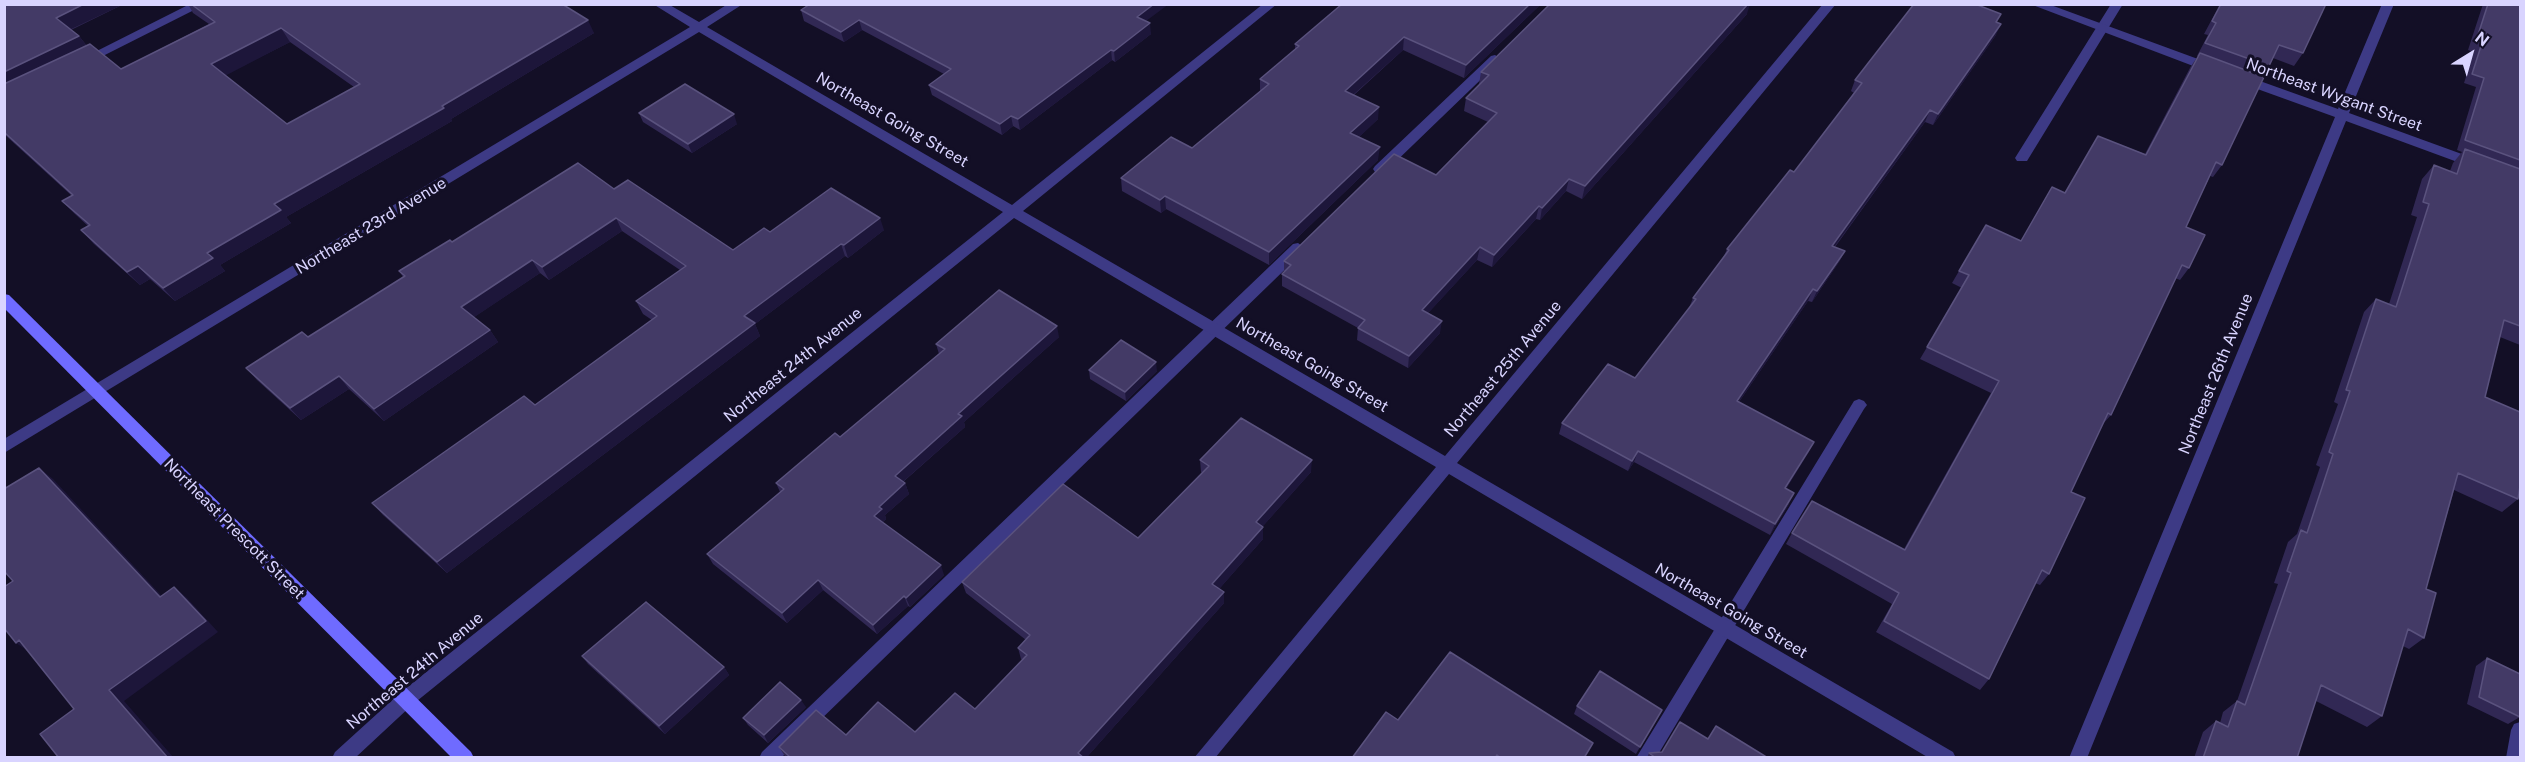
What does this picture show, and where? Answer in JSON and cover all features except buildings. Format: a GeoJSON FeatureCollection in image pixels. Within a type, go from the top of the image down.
{"type":"FeatureCollection","features":[{"type":"Feature","properties":{"kind":"street"},"geometry":{"type":"LineString","coordinates":[[76,64],[200,4]]}},
{"type":"Feature","properties":{"kind":"street","name":"Northeast Going Street"},"geometry":{"type":"LineString","coordinates":[[659,4],[1947,758]]}},
{"type":"Feature","properties":{"kind":"street","name":"Northeast 23rd Avenue"},"geometry":{"type":"LineString","coordinates":[[4,447],[737,4]]}},
{"type":"Feature","properties":{"kind":"street","name":"Northeast 24th Avenue"},"geometry":{"type":"LineString","coordinates":[[341,758],[406,699],[1271,4]]}},
{"type":"Feature","properties":{"kind":"street","name":"Northeast 25th Avenue"},"geometry":{"type":"LineString","coordinates":[[1203,758],[1830,4]]}},
{"type":"Feature","properties":{"kind":"street","name":"Northeast Wygant Street"},"geometry":{"type":"LineString","coordinates":[[2036,4],[2489,169]]}},
{"type":"Feature","properties":{"kind":"street"},"geometry":{"type":"LineString","coordinates":[[2022,158],[2117,4]]}},
{"type":"Feature","properties":{"kind":"street","name":"Northeast 26th Avenue"},"geometry":{"type":"LineString","coordinates":[[2078,758],[2388,4]]}},
{"type":"Feature","properties":{"kind":"street"},"geometry":{"type":"LineString","coordinates":[[1366,183],[1510,45]]}},
{"type":"Feature","properties":{"kind":"street"},"geometry":{"type":"LineString","coordinates":[[768,758],[1307,239]]}},
{"type":"Feature","properties":{"kind":"street","name":"Northeast Prescott Street"},"geometry":{"type":"LineString","coordinates":[[4,299],[465,758]]}},
{"type":"Feature","properties":{"kind":"street"},"geometry":{"type":"LineString","coordinates":[[1645,758],[1726,628],[1859,405]]}},
{"type":"Feature","properties":{"kind":"street"},"geometry":{"type":"LineString","coordinates":[[2515,758],[2520,730]]}}]}
